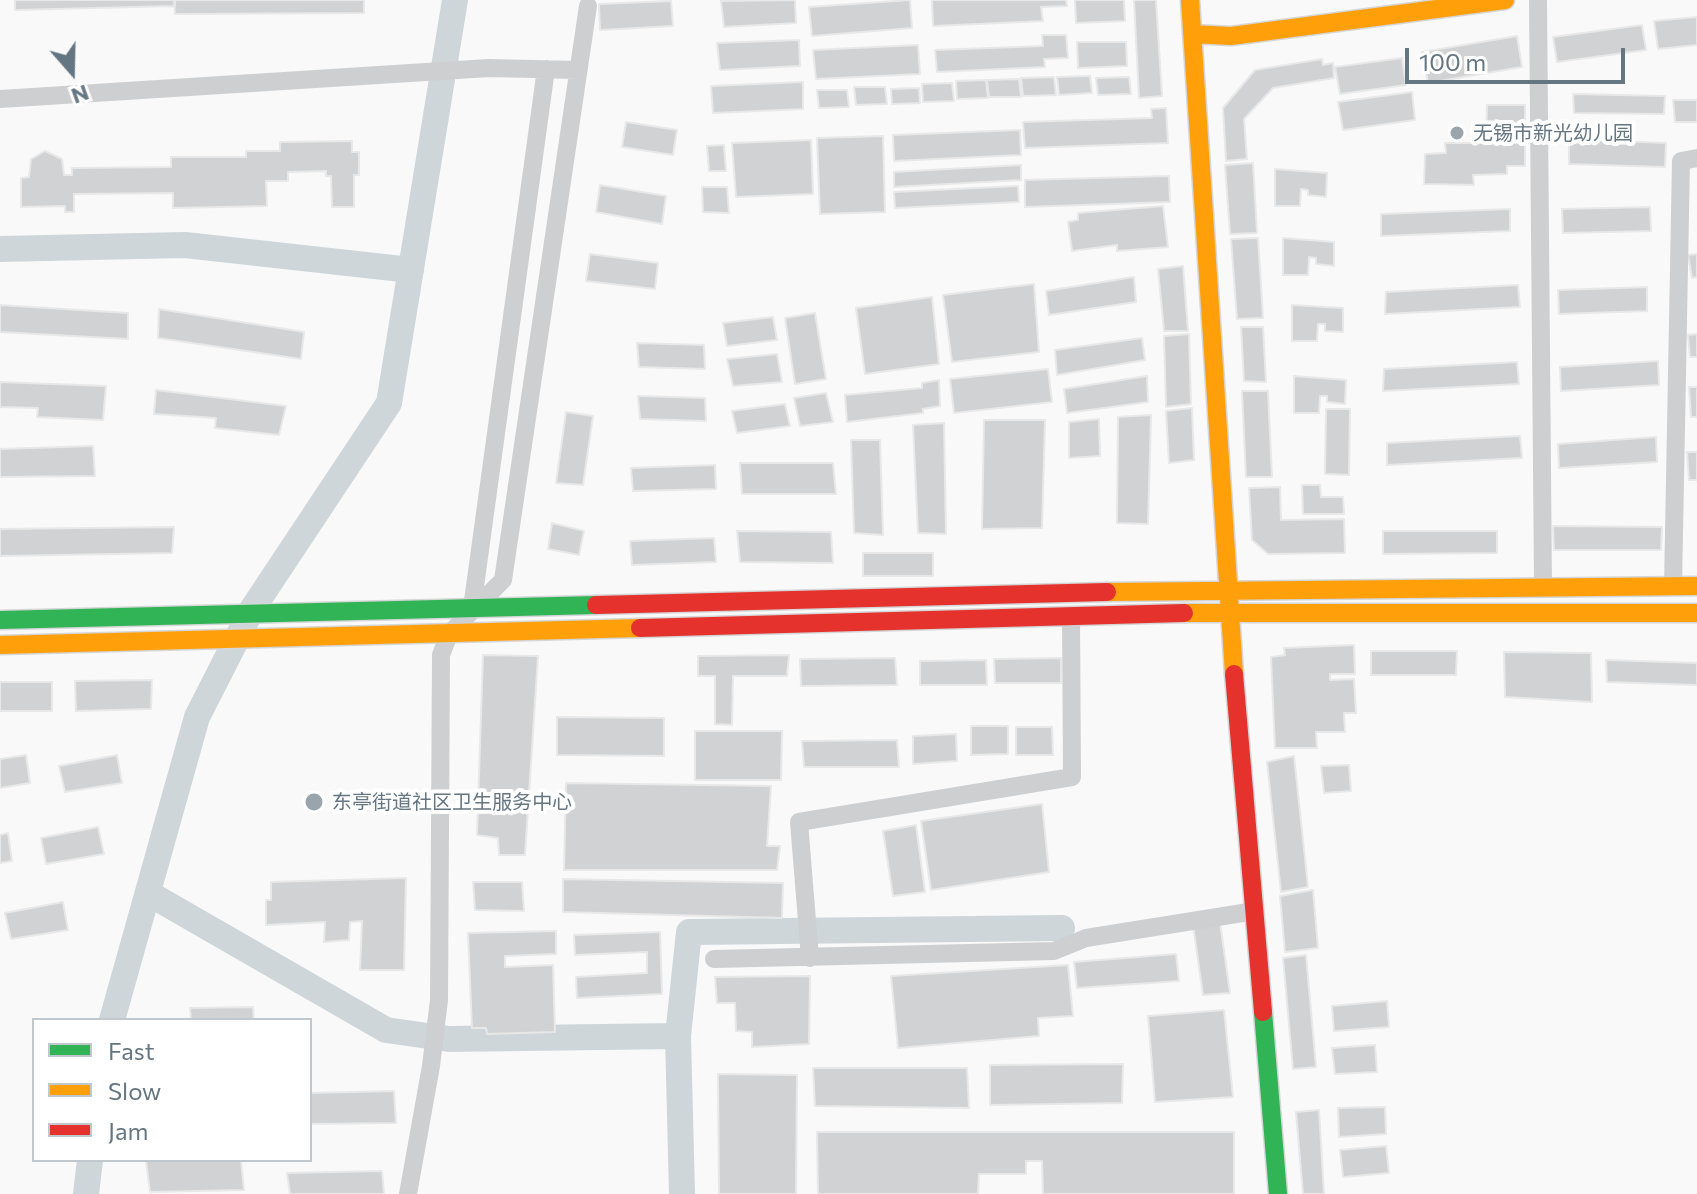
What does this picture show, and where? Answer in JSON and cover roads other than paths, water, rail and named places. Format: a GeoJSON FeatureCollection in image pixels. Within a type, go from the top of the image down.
{"type":"FeatureCollection","features":[{"type":"Feature","properties":{"kind":"main road"},"geometry":{"type":"LineString","coordinates":[[1190,0],[1229,612],[1278,1194]]}},
{"type":"Feature","properties":{"kind":"main road"},"geometry":{"type":"LineString","coordinates":[[1192,34],[1229,23],[1398,0]]}},
{"type":"Feature","properties":{"kind":"main road"},"geometry":{"type":"LineString","coordinates":[[1192,34],[1231,36],[1505,0]]}},
{"type":"Feature","properties":{"kind":"main road"},"geometry":{"type":"LineString","coordinates":[[0,620],[219,617],[1229,589],[1697,586]]}},
{"type":"Feature","properties":{"kind":"main road"},"geometry":{"type":"LineString","coordinates":[[0,645],[1229,612],[1697,613]]}},
{"type":"Feature","properties":{"kind":"street"},"geometry":{"type":"LineString","coordinates":[[1538,0],[1543,585]]}},
{"type":"Feature","properties":{"kind":"street"},"geometry":{"type":"LineString","coordinates":[[408,1194],[431,1066],[439,1000],[441,655],[449,634],[503,580],[588,6]]}},
{"type":"Feature","properties":{"kind":"street"},"geometry":{"type":"LineString","coordinates":[[0,99],[489,68],[578,70]]}},
{"type":"Feature","properties":{"kind":"street"},"geometry":{"type":"LineString","coordinates":[[472,608],[546,69]]}},
{"type":"Feature","properties":{"kind":"street"},"geometry":{"type":"LineString","coordinates":[[1673,586],[1681,161],[1697,158]]}},
{"type":"Feature","properties":{"kind":"street"},"geometry":{"type":"LineString","coordinates":[[810,957],[799,822],[1072,777],[1071,616]]}},
{"type":"Feature","properties":{"kind":"street"},"geometry":{"type":"LineString","coordinates":[[714,959],[1054,951],[1086,938],[1255,911]]}},
{"type":"Feature","properties":{"kind":"waterway"},"geometry":{"type":"LineString","coordinates":[[113,1018],[197,717],[251,611],[389,403],[455,0]]}},
{"type":"Feature","properties":{"kind":"waterway"},"geometry":{"type":"LineString","coordinates":[[0,249],[185,245],[411,270]]}},
{"type":"Feature","properties":{"kind":"waterway"},"geometry":{"type":"LineString","coordinates":[[148,893],[386,1030],[449,1039],[678,1036],[682,1194]]}},
{"type":"Feature","properties":{"kind":"waterway"},"geometry":{"type":"LineString","coordinates":[[678,1036],[689,932],[1062,928]]}},
{"type":"Feature","properties":{"kind":"waterway"},"geometry":{"type":"LineString","coordinates":[[86,1194],[90,1162]]}},
{"type":"Feature","properties":{"kind":"place","name":"无锡市新光幼儿园"},"geometry":{"type":"Point","coordinates":[1457,133]}},
{"type":"Feature","properties":{"kind":"place","name":"东亭街道社区卫生服务中心"},"geometry":{"type":"Point","coordinates":[314,802]}}]}
